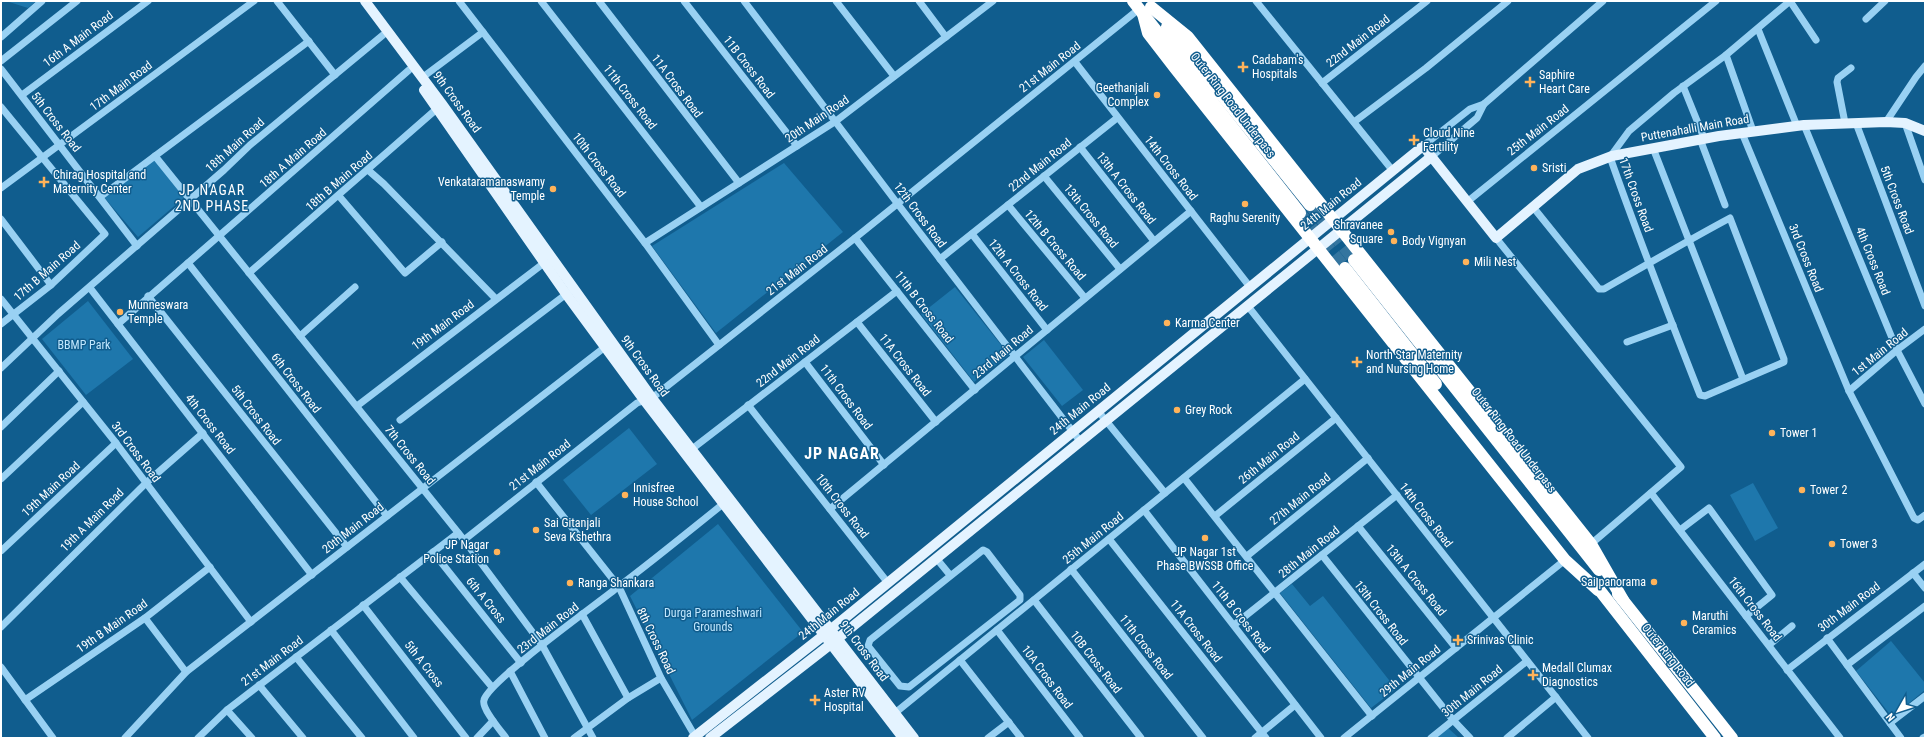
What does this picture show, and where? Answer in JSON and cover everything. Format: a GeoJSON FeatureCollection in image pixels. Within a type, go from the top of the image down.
{"type":"FeatureCollection","features":[{"type":"Feature","properties":{"kind":"highway","name":"Outer Ring Road Underpass"},"geometry":{"type":"LineString","coordinates":[[1142,6],[1305,209]]}},
{"type":"Feature","properties":{"kind":"highway"},"geometry":{"type":"LineString","coordinates":[[1142,6],[1188,37],[1591,544],[1623,600]]}},
{"type":"Feature","properties":{"kind":"highway"},"geometry":{"type":"LineString","coordinates":[[1142,6],[1148,33],[1565,560],[1598,590]]}},
{"type":"Feature","properties":{"kind":"highway","name":"Outer Ring Road Underpass"},"geometry":{"type":"LineString","coordinates":[[1598,590],[1350,264],[1623,600]]}},
{"type":"Feature","properties":{"kind":"highway","name":"Outer Ring Road"},"geometry":{"type":"LineString","coordinates":[[1598,590],[1715,738]]}},
{"type":"Feature","properties":{"kind":"highway","name":"Outer Ring Road"},"geometry":{"type":"LineString","coordinates":[[1623,600],[1732,738]]}},
{"type":"Feature","properties":{"kind":"main road","name":"9th Cross Road"},"geometry":{"type":"LineString","coordinates":[[357,1],[409,70],[440,106],[570,291],[723,504],[828,632]]}},
{"type":"Feature","properties":{"kind":"main road","name":"9th Cross Road"},"geometry":{"type":"LineString","coordinates":[[365,1],[423,77],[440,106],[544,263],[570,291],[605,348],[692,449],[828,632],[903,738]]}},
{"type":"Feature","properties":{"kind":"main road","name":"Puttenahalli Main Road"},"geometry":{"type":"LineString","coordinates":[[1496,238],[1578,169],[1610,157],[1702,139],[1800,125],[1886,122],[1904,123],[1925,131]]}},
{"type":"Feature","properties":{"kind":"main road"},"geometry":{"type":"LineString","coordinates":[[1422,146],[1496,238]]}},
{"type":"Feature","properties":{"kind":"main road","name":"24th Main Road"},"geometry":{"type":"LineString","coordinates":[[694,737],[828,632],[1309,238],[1334,220],[1422,146]]}},
{"type":"Feature","properties":{"kind":"main road","name":"24th Main Road"},"geometry":{"type":"LineString","coordinates":[[710,738],[834,641],[1431,157]]}},
{"type":"Feature","properties":{"kind":"main road","name":"9th Cross Road"},"geometry":{"type":"LineString","coordinates":[[834,641],[895,713],[914,738]]}},
{"type":"Feature","properties":{"kind":"street"},"geometry":{"type":"LineString","coordinates":[[1,37],[42,1]]}},
{"type":"Feature","properties":{"kind":"street"},"geometry":{"type":"LineString","coordinates":[[1,61],[77,1]]}},
{"type":"Feature","properties":{"kind":"street","name":"16th A Main Road"},"geometry":{"type":"LineString","coordinates":[[22,95],[148,1]]}},
{"type":"Feature","properties":{"kind":"street","name":"17th Main Road"},"geometry":{"type":"LineString","coordinates":[[1,188],[254,1]]}},
{"type":"Feature","properties":{"kind":"street"},"geometry":{"type":"LineString","coordinates":[[277,1],[335,75]]}},
{"type":"Feature","properties":{"kind":"street","name":"11th Cross Road"},"geometry":{"type":"LineString","coordinates":[[541,1],[701,207]]}},
{"type":"Feature","properties":{"kind":"street","name":"11A Cross Road"},"geometry":{"type":"LineString","coordinates":[[599,1],[738,183]]}},
{"type":"Feature","properties":{"kind":"street","name":"11B Cross Road"},"geometry":{"type":"LineString","coordinates":[[684,1],[797,146]]}},
{"type":"Feature","properties":{"kind":"street","name":"12th Cross Road"},"geometry":{"type":"LineString","coordinates":[[744,1],[836,121],[896,203],[1080,441]]}},
{"type":"Feature","properties":{"kind":"street"},"geometry":{"type":"LineString","coordinates":[[836,1],[894,76]]}},
{"type":"Feature","properties":{"kind":"street"},"geometry":{"type":"LineString","coordinates":[[919,1],[946,37]]}},
{"type":"Feature","properties":{"kind":"street","name":"20th Main Road"},"geometry":{"type":"LineString","coordinates":[[645,243],[836,121],[993,1]]}},
{"type":"Feature","properties":{"kind":"street"},"geometry":{"type":"LineString","coordinates":[[1256,1],[1393,171]]}},
{"type":"Feature","properties":{"kind":"street","name":"22nd Main Road"},"geometry":{"type":"LineString","coordinates":[[1322,83],[1427,1]]}},
{"type":"Feature","properties":{"kind":"street"},"geometry":{"type":"LineString","coordinates":[[1354,122],[1426,68],[1508,1]]}},
{"type":"Feature","properties":{"kind":"street","name":"24th Main Road"},"geometry":{"type":"LineString","coordinates":[[1431,157],[1477,118],[1484,104],[1603,1]]}},
{"type":"Feature","properties":{"kind":"street","name":"25th Main Road"},"geometry":{"type":"LineString","coordinates":[[1467,202],[1716,1]]}},
{"type":"Feature","properties":{"kind":"street"},"geometry":{"type":"LineString","coordinates":[[1790,1],[1816,40]]}},
{"type":"Feature","properties":{"kind":"street","name":"17th Cross Road"},"geometry":{"type":"LineString","coordinates":[[1743,379],[1702,396],[1700,395],[1610,157],[1629,131],[1683,86],[1726,55],[1790,1]]}},
{"type":"Feature","properties":{"kind":"street"},"geometry":{"type":"LineString","coordinates":[[1866,19],[1885,1]]}},
{"type":"Feature","properties":{"kind":"street","name":"10th Cross Road"},"geometry":{"type":"LineString","coordinates":[[460,2],[645,243],[719,344]]}},
{"type":"Feature","properties":{"kind":"street","name":"21st Main Road"},"geometry":{"type":"LineString","coordinates":[[464,540],[637,403],[648,399],[855,238],[896,203],[1075,62],[1142,6]]}},
{"type":"Feature","properties":{"kind":"street","name":"4th Cross Road"},"geometry":{"type":"LineString","coordinates":[[1758,28],[1897,350],[1925,404]]}},
{"type":"Feature","properties":{"kind":"street"},"geometry":{"type":"LineString","coordinates":[[423,77],[483,32]]}},
{"type":"Feature","properties":{"kind":"street","name":"18th Main Road"},"geometry":{"type":"LineString","coordinates":[[1,368],[32,338],[271,127],[384,35]]}},
{"type":"Feature","properties":{"kind":"street"},"geometry":{"type":"LineString","coordinates":[[100,197],[309,41]]}},
{"type":"Feature","properties":{"kind":"street"},"geometry":{"type":"LineString","coordinates":[[1726,55],[1753,131]]}},
{"type":"Feature","properties":{"kind":"street","name":"14th Cross Road"},"geometry":{"type":"LineString","coordinates":[[1075,62],[1117,118],[1250,287]]}},
{"type":"Feature","properties":{"kind":"street"},"geometry":{"type":"LineString","coordinates":[[1886,122],[1925,66]]}},
{"type":"Feature","properties":{"kind":"street"},"geometry":{"type":"LineString","coordinates":[[1845,123],[1837,82],[1838,78],[1851,68]]}},
{"type":"Feature","properties":{"kind":"street","name":"5th Cross Road"},"geometry":{"type":"LineString","coordinates":[[1,70],[22,95],[137,246]]}},
{"type":"Feature","properties":{"kind":"street","name":"18th A Main Road"},"geometry":{"type":"LineString","coordinates":[[118,324],[148,296],[219,237],[409,70]]}},
{"type":"Feature","properties":{"kind":"street"},"geometry":{"type":"LineString","coordinates":[[1683,86],[1725,205]]}},
{"type":"Feature","properties":{"kind":"street","name":"24th Main Road"},"geometry":{"type":"LineString","coordinates":[[1422,146],[1470,108],[1484,104]]}},
{"type":"Feature","properties":{"kind":"street","name":"18th B Main Road"},"geometry":{"type":"LineString","coordinates":[[249,273],[339,196],[440,106]]}},
{"type":"Feature","properties":{"kind":"street"},"geometry":{"type":"LineString","coordinates":[[2,110],[42,158]]}},
{"type":"Feature","properties":{"kind":"street","name":"22nd Main Road"},"geometry":{"type":"LineString","coordinates":[[940,259],[1117,118]]}},
{"type":"Feature","properties":{"kind":"street","name":"5th Cross Road"},"geometry":{"type":"LineString","coordinates":[[1856,123],[1925,306]]}},
{"type":"Feature","properties":{"kind":"street"},"geometry":{"type":"LineString","coordinates":[[1904,123],[1925,180]]}},
{"type":"Feature","properties":{"kind":"street","name":"3rd Cross Road"},"geometry":{"type":"LineString","coordinates":[[1742,133],[1849,391],[1914,518],[1918,520],[1925,515]]}},
{"type":"Feature","properties":{"kind":"street","name":"13th A Cross Road"},"geometry":{"type":"LineString","coordinates":[[1080,147],[1154,241]]}},
{"type":"Feature","properties":{"kind":"street"},"geometry":{"type":"LineString","coordinates":[[1533,207],[1599,290],[1604,290],[1689,240],[1730,218],[1784,362],[1743,379],[1689,240],[1653,148]]}},
{"type":"Feature","properties":{"kind":"street","name":"7th Cross Road"},"geometry":{"type":"LineString","coordinates":[[155,156],[464,540],[542,645],[593,738]]}},
{"type":"Feature","properties":{"kind":"street","name":"17th B Main Road"},"geometry":{"type":"LineString","coordinates":[[1,324],[51,284],[105,234],[42,158]]}},
{"type":"Feature","properties":{"kind":"street"},"geometry":{"type":"LineString","coordinates":[[368,170],[442,242],[496,299]]}},
{"type":"Feature","properties":{"kind":"street","name":"13th Cross Road"},"geometry":{"type":"LineString","coordinates":[[1044,176],[1120,269]]}},
{"type":"Feature","properties":{"kind":"street"},"geometry":{"type":"LineString","coordinates":[[339,196],[405,274],[442,242]]}},
{"type":"Feature","properties":{"kind":"street","name":"12th B Cross Road"},"geometry":{"type":"LineString","coordinates":[[1008,205],[1085,298]]}},
{"type":"Feature","properties":{"kind":"street","name":"23rd Main Road"},"geometry":{"type":"LineString","coordinates":[[830,509],[1191,211]]}},
{"type":"Feature","properties":{"kind":"street"},"geometry":{"type":"LineString","coordinates":[[1,219],[51,284]]}},
{"type":"Feature","properties":{"kind":"street","name":"12th A Cross Road"},"geometry":{"type":"LineString","coordinates":[[972,234],[1047,330]]}},
{"type":"Feature","properties":{"kind":"street","name":"11th B Cross Road"},"geometry":{"type":"LineString","coordinates":[[855,238],[975,390]]}},
{"type":"Feature","properties":{"kind":"street"},"geometry":{"type":"LineString","coordinates":[[1496,238],[1681,467],[1591,544]]}},
{"type":"Feature","properties":{"kind":"street","name":"6th Cross Road"},"geometry":{"type":"LineString","coordinates":[[188,263],[387,516]]}},
{"type":"Feature","properties":{"kind":"street","name":"19th Main Road"},"geometry":{"type":"LineString","coordinates":[[357,406],[544,263]]}},
{"type":"Feature","properties":{"kind":"street"},"geometry":{"type":"LineString","coordinates":[[300,336],[355,287]]}},
{"type":"Feature","properties":{"kind":"street","name":"4th Cross Road"},"geometry":{"type":"LineString","coordinates":[[90,288],[312,575]]}},
{"type":"Feature","properties":{"kind":"street"},"geometry":{"type":"LineString","coordinates":[[400,420],[570,291]]}},
{"type":"Feature","properties":{"kind":"street","name":"22nd Main Road"},"geometry":{"type":"LineString","coordinates":[[692,449],[897,291]]}},
{"type":"Feature","properties":{"kind":"street","name":"5th Cross Road"},"geometry":{"type":"LineString","coordinates":[[148,296],[347,547]]}},
{"type":"Feature","properties":{"kind":"street","name":"3rd Cross Road"},"geometry":{"type":"LineString","coordinates":[[1,299],[116,443],[251,622]]}},
{"type":"Feature","properties":{"kind":"street","name":"14th Cross Road"},"geometry":{"type":"LineString","coordinates":[[1248,305],[1588,738]]}},
{"type":"Feature","properties":{"kind":"street","name":"11A Cross Road"},"geometry":{"type":"LineString","coordinates":[[857,322],[936,422]]}},
{"type":"Feature","properties":{"kind":"street"},"geometry":{"type":"LineString","coordinates":[[1627,342],[1673,325]]}},
{"type":"Feature","properties":{"kind":"street","name":"1st Main Road"},"geometry":{"type":"LineString","coordinates":[[1849,391],[1897,350],[1925,329]]}},
{"type":"Feature","properties":{"kind":"street","name":"20th Main Road"},"geometry":{"type":"LineString","coordinates":[[125,738],[186,672],[605,348]]}},
{"type":"Feature","properties":{"kind":"street","name":"11th Cross Road"},"geometry":{"type":"LineString","coordinates":[[805,362],[884,465]]}},
{"type":"Feature","properties":{"kind":"street"},"geometry":{"type":"LineString","coordinates":[[1,427],[59,372]]}},
{"type":"Feature","properties":{"kind":"street","name":"25th Main Road"},"geometry":{"type":"LineString","coordinates":[[895,713],[1305,379]]}},
{"type":"Feature","properties":{"kind":"street"},"geometry":{"type":"LineString","coordinates":[[1,478],[83,402]]}},
{"type":"Feature","properties":{"kind":"street","name":"10th Cross Road"},"geometry":{"type":"LineString","coordinates":[[748,405],[888,582]]}},
{"type":"Feature","properties":{"kind":"street"},"geometry":{"type":"LineString","coordinates":[[1098,411],[1165,493]]}},
{"type":"Feature","properties":{"kind":"street","name":"26th Main Road"},"geometry":{"type":"LineString","coordinates":[[1215,516],[1336,418]]}},
{"type":"Feature","properties":{"kind":"street","name":"19th A Main Road"},"geometry":{"type":"LineString","coordinates":[[1,626],[146,483],[203,433]]}},
{"type":"Feature","properties":{"kind":"street","name":"19th Main Road"},"geometry":{"type":"LineString","coordinates":[[1,551],[116,443]]}},
{"type":"Feature","properties":{"kind":"street","name":"27th Main Road"},"geometry":{"type":"LineString","coordinates":[[1247,556],[1368,458]]}},
{"type":"Feature","properties":{"kind":"street"},"geometry":{"type":"LineString","coordinates":[[1184,478],[1372,716]]}},
{"type":"Feature","properties":{"kind":"street","name":"8th Cross Road"},"geometry":{"type":"LineString","coordinates":[[536,482],[619,587],[661,678],[694,737]]}},
{"type":"Feature","properties":{"kind":"street","name":"16th Cross Road"},"geometry":{"type":"LineString","coordinates":[[1651,494],[1840,738]]}},
{"type":"Feature","properties":{"kind":"street","name":"28th Main Road"},"geometry":{"type":"LineString","coordinates":[[1234,625],[1397,495]]}},
{"type":"Feature","properties":{"kind":"street","name":"23rd Main Road"},"geometry":{"type":"LineString","coordinates":[[493,720],[483,701],[492,687],[542,645],[619,587],[723,504]]}},
{"type":"Feature","properties":{"kind":"street"},"geometry":{"type":"LineString","coordinates":[[1680,530],[1709,508],[1772,595],[1746,616]]}},
{"type":"Feature","properties":{"kind":"street","name":"11th B Cross Road"},"geometry":{"type":"LineString","coordinates":[[1144,510],[1321,738]]}},
{"type":"Feature","properties":{"kind":"street","name":"13th A Cross Road"},"geometry":{"type":"LineString","coordinates":[[1358,526],[1456,648]]}},
{"type":"Feature","properties":{"kind":"street","name":"21st Main Road"},"geometry":{"type":"LineString","coordinates":[[198,738],[227,710],[458,533]]}},
{"type":"Feature","properties":{"kind":"street","name":"11A Cross Road"},"geometry":{"type":"LineString","coordinates":[[1109,539],[1264,735]]}},
{"type":"Feature","properties":{"kind":"street"},"geometry":{"type":"LineString","coordinates":[[983,550],[987,552],[1021,598],[909,687],[904,688],[900,686],[868,646],[870,640],[950,575],[983,550]]}},
{"type":"Feature","properties":{"kind":"street","name":"6th A Cross"},"geometry":{"type":"LineString","coordinates":[[433,552],[521,663]]}},
{"type":"Feature","properties":{"kind":"street","name":"13th Cross Road"},"geometry":{"type":"LineString","coordinates":[[1322,555],[1419,678],[1453,720],[1470,738]]}},
{"type":"Feature","properties":{"kind":"street"},"geometry":{"type":"LineString","coordinates":[[936,558],[950,575]]}},
{"type":"Feature","properties":{"kind":"street","name":"29th Main Road"},"geometry":{"type":"LineString","coordinates":[[1344,738],[1565,560]]}},
{"type":"Feature","properties":{"kind":"street","name":"30th Main Road"},"geometry":{"type":"LineString","coordinates":[[1788,670],[1827,638],[1925,564]]}},
{"type":"Feature","properties":{"kind":"street","name":"19th B Main Road"},"geometry":{"type":"LineString","coordinates":[[25,700],[145,618],[210,567]]}},
{"type":"Feature","properties":{"kind":"street","name":"11th Cross Road"},"geometry":{"type":"LineString","coordinates":[[1072,570],[1203,738]]}},
{"type":"Feature","properties":{"kind":"street"},"geometry":{"type":"LineString","coordinates":[[1913,573],[1925,588]]}},
{"type":"Feature","properties":{"kind":"street"},"geometry":{"type":"LineString","coordinates":[[400,577],[492,687]]}},
{"type":"Feature","properties":{"kind":"street","name":"10B Cross Road"},"geometry":{"type":"LineString","coordinates":[[1034,600],[1142,738]]}},
{"type":"Feature","properties":{"kind":"street","name":"5th A Cross"},"geometry":{"type":"LineString","coordinates":[[363,605],[466,738]]}},
{"type":"Feature","properties":{"kind":"street"},"geometry":{"type":"LineString","coordinates":[[1847,665],[1925,606]]}},
{"type":"Feature","properties":{"kind":"street"},"geometry":{"type":"LineString","coordinates":[[582,614],[628,698]]}},
{"type":"Feature","properties":{"kind":"street"},"geometry":{"type":"LineString","coordinates":[[145,618],[186,672]]}},
{"type":"Feature","properties":{"kind":"street"},"geometry":{"type":"LineString","coordinates":[[1769,645],[1792,626]]}},
{"type":"Feature","properties":{"kind":"street"},"geometry":{"type":"LineString","coordinates":[[331,630],[414,738]]}},
{"type":"Feature","properties":{"kind":"street","name":"10A Cross Road"},"geometry":{"type":"LineString","coordinates":[[997,630],[1080,738]]}},
{"type":"Feature","properties":{"kind":"street"},"geometry":{"type":"LineString","coordinates":[[1827,638],[1900,738]]}},
{"type":"Feature","properties":{"kind":"street"},"geometry":{"type":"LineString","coordinates":[[296,657],[362,738]]}},
{"type":"Feature","properties":{"kind":"street"},"geometry":{"type":"LineString","coordinates":[[943,660],[950,668]]}},
{"type":"Feature","properties":{"kind":"street"},"geometry":{"type":"LineString","coordinates":[[960,660],[1021,738]]}},
{"type":"Feature","properties":{"kind":"street","name":"30th Main Road"},"geometry":{"type":"LineString","coordinates":[[1431,738],[1528,661]]}},
{"type":"Feature","properties":{"kind":"street"},"geometry":{"type":"LineString","coordinates":[[1,667],[53,738]]}},
{"type":"Feature","properties":{"kind":"street"},"geometry":{"type":"LineString","coordinates":[[510,671],[545,738]]}},
{"type":"Feature","properties":{"kind":"street"},"geometry":{"type":"LineString","coordinates":[[574,738],[628,698],[661,678]]}},
{"type":"Feature","properties":{"kind":"street"},"geometry":{"type":"LineString","coordinates":[[259,685],[303,738]]}},
{"type":"Feature","properties":{"kind":"street"},"geometry":{"type":"LineString","coordinates":[[1890,723],[1925,696]]}},
{"type":"Feature","properties":{"kind":"street"},"geometry":{"type":"LineString","coordinates":[[1507,738],[1556,697]]}},
{"type":"Feature","properties":{"kind":"street"},"geometry":{"type":"LineString","coordinates":[[1255,738],[1264,735],[1296,705]]}},
{"type":"Feature","properties":{"kind":"street"},"geometry":{"type":"LineString","coordinates":[[227,710],[251,738]]}},
{"type":"Feature","properties":{"kind":"street"},"geometry":{"type":"LineString","coordinates":[[477,738],[493,720],[506,738]]}},
{"type":"Feature","properties":{"kind":"street"},"geometry":{"type":"LineString","coordinates":[[988,738],[1009,722]]}},
{"type":"Feature","properties":{"kind":"green space"},"geometry":{"type":"Polygon","coordinates":[[[6,1],[36,1],[28,8],[6,1]]]}},
{"type":"Feature","properties":{"kind":"green space"},"geometry":{"type":"Polygon","coordinates":[[[151,155],[186,196],[138,237],[103,196],[151,155]]]}},
{"type":"Feature","properties":{"kind":"green space"},"geometry":{"type":"Polygon","coordinates":[[[784,163],[843,232],[716,333],[652,246],[784,163]]]}},
{"type":"Feature","properties":{"kind":"green space"},"geometry":{"type":"Polygon","coordinates":[[[955,287],[1009,355],[974,382],[921,314],[955,287]]]}},
{"type":"Feature","properties":{"kind":"green space","name":"BBMP Park"},"geometry":{"type":"Polygon","coordinates":[[[88,301],[133,359],[86,395],[42,339],[88,301]]]}},
{"type":"Feature","properties":{"kind":"green space"},"geometry":{"type":"Polygon","coordinates":[[[1044,340],[1083,390],[1062,406],[1023,357],[1044,340]]]}},
{"type":"Feature","properties":{"kind":"green space"},"geometry":{"type":"Polygon","coordinates":[[[629,428],[657,464],[591,515],[563,480],[629,428]]]}},
{"type":"Feature","properties":{"kind":"green space"},"geometry":{"type":"Polygon","coordinates":[[[1753,483],[1778,528],[1755,541],[1730,495],[1753,483]]]}},
{"type":"Feature","properties":{"kind":"green space","name":"Durga Parameshwari Grounds"},"geometry":{"type":"Polygon","coordinates":[[[718,524],[803,632],[692,720],[630,596],[718,524]]]}},
{"type":"Feature","properties":{"kind":"green space"},"geometry":{"type":"Polygon","coordinates":[[[1292,584],[1310,606],[1323,596],[1396,689],[1371,708],[1280,593],[1292,584]]]}},
{"type":"Feature","properties":{"kind":"green space"},"geometry":{"type":"Polygon","coordinates":[[[1891,641],[1925,683],[1925,690],[1892,717],[1856,671],[1891,641]]]}},
{"type":"Feature","properties":{"kind":"green space"},"geometry":{"type":"Polygon","coordinates":[[[1448,728],[1459,738],[1436,738],[1448,728]]]}},
{"type":"Feature","properties":{"kind":"tunnel"},"geometry":{"type":"LineString","coordinates":[[1310,205],[1354,260]]}},
{"type":"Feature","properties":{"kind":"tunnel"},"geometry":{"type":"LineString","coordinates":[[1300,213],[1345,268]]}},
{"type":"Feature","properties":{"kind":"place","name":"Cadabam's Hospitals"},"geometry":{"type":"Point","coordinates":[1243,67]}},
{"type":"Feature","properties":{"kind":"place","name":"Saphire Heart Care"},"geometry":{"type":"Point","coordinates":[1530,82]}},
{"type":"Feature","properties":{"kind":"place","name":"Geethanjali Complex"},"geometry":{"type":"Point","coordinates":[1157,95]}},
{"type":"Feature","properties":{"kind":"place","name":"Cloud Nine Fertility"},"geometry":{"type":"Point","coordinates":[1414,140]}},
{"type":"Feature","properties":{"kind":"place","name":"Sristi"},"geometry":{"type":"Point","coordinates":[1534,168]}},
{"type":"Feature","properties":{"kind":"place","name":"Chirag Hospital and Maternity Center"},"geometry":{"type":"Point","coordinates":[44,182]}},
{"type":"Feature","properties":{"kind":"place","name":"Venkataramanaswamy Temple"},"geometry":{"type":"Point","coordinates":[553,189]}},
{"type":"Feature","properties":{"kind":"place","name":"Raghu Serenity"},"geometry":{"type":"Point","coordinates":[1245,204]}},
{"type":"Feature","properties":{"kind":"place","name":"Shravanee Square"},"geometry":{"type":"Point","coordinates":[1391,232]}},
{"type":"Feature","properties":{"kind":"place","name":"Body Vignyan"},"geometry":{"type":"Point","coordinates":[1394,241]}},
{"type":"Feature","properties":{"kind":"place","name":"Mili Nest"},"geometry":{"type":"Point","coordinates":[1466,262]}},
{"type":"Feature","properties":{"kind":"place","name":"Munneswara Temple"},"geometry":{"type":"Point","coordinates":[120,312]}},
{"type":"Feature","properties":{"kind":"place","name":"Karma Center"},"geometry":{"type":"Point","coordinates":[1167,323]}},
{"type":"Feature","properties":{"kind":"place","name":"North Star Maternity and Nursing Home"},"geometry":{"type":"Point","coordinates":[1357,362]}},
{"type":"Feature","properties":{"kind":"place","name":"Grey Rock"},"geometry":{"type":"Point","coordinates":[1177,410]}},
{"type":"Feature","properties":{"kind":"place","name":"Tower 1"},"geometry":{"type":"Point","coordinates":[1772,433]}},
{"type":"Feature","properties":{"kind":"place","name":"Tower 2"},"geometry":{"type":"Point","coordinates":[1802,490]}},
{"type":"Feature","properties":{"kind":"place","name":"Innisfree House School"},"geometry":{"type":"Point","coordinates":[625,495]}},
{"type":"Feature","properties":{"kind":"place","name":"Sai Gitanjali Seva Kshethra"},"geometry":{"type":"Point","coordinates":[536,530]}},
{"type":"Feature","properties":{"kind":"place","name":"JP Nagar 1st Phase BWSSB Office"},"geometry":{"type":"Point","coordinates":[1205,538]}},
{"type":"Feature","properties":{"kind":"place","name":"Tower 3"},"geometry":{"type":"Point","coordinates":[1832,544]}},
{"type":"Feature","properties":{"kind":"place","name":"JP Nagar Police Station"},"geometry":{"type":"Point","coordinates":[497,552]}},
{"type":"Feature","properties":{"kind":"place","name":"Sai panorama"},"geometry":{"type":"Point","coordinates":[1654,582]}},
{"type":"Feature","properties":{"kind":"place","name":"Ranga Shankara"},"geometry":{"type":"Point","coordinates":[570,583]}},
{"type":"Feature","properties":{"kind":"place","name":"Maruthi Ceramics"},"geometry":{"type":"Point","coordinates":[1684,623]}},
{"type":"Feature","properties":{"kind":"place","name":"Srinivas Clinic"},"geometry":{"type":"Point","coordinates":[1458,640]}},
{"type":"Feature","properties":{"kind":"place","name":"Medall Clumax Diagnostics"},"geometry":{"type":"Point","coordinates":[1533,675]}},
{"type":"Feature","properties":{"kind":"place","name":"Aster RV Hospital"},"geometry":{"type":"Point","coordinates":[815,700]}},
{"type":"Feature","properties":{"kind":"district","name":"JP NAGAR 2ND PHASE"},"geometry":{"type":"Point","coordinates":[212,198]}},
{"type":"Feature","properties":{"kind":"district","name":"JP NAGAR"},"geometry":{"type":"Point","coordinates":[842,453]}}]}
